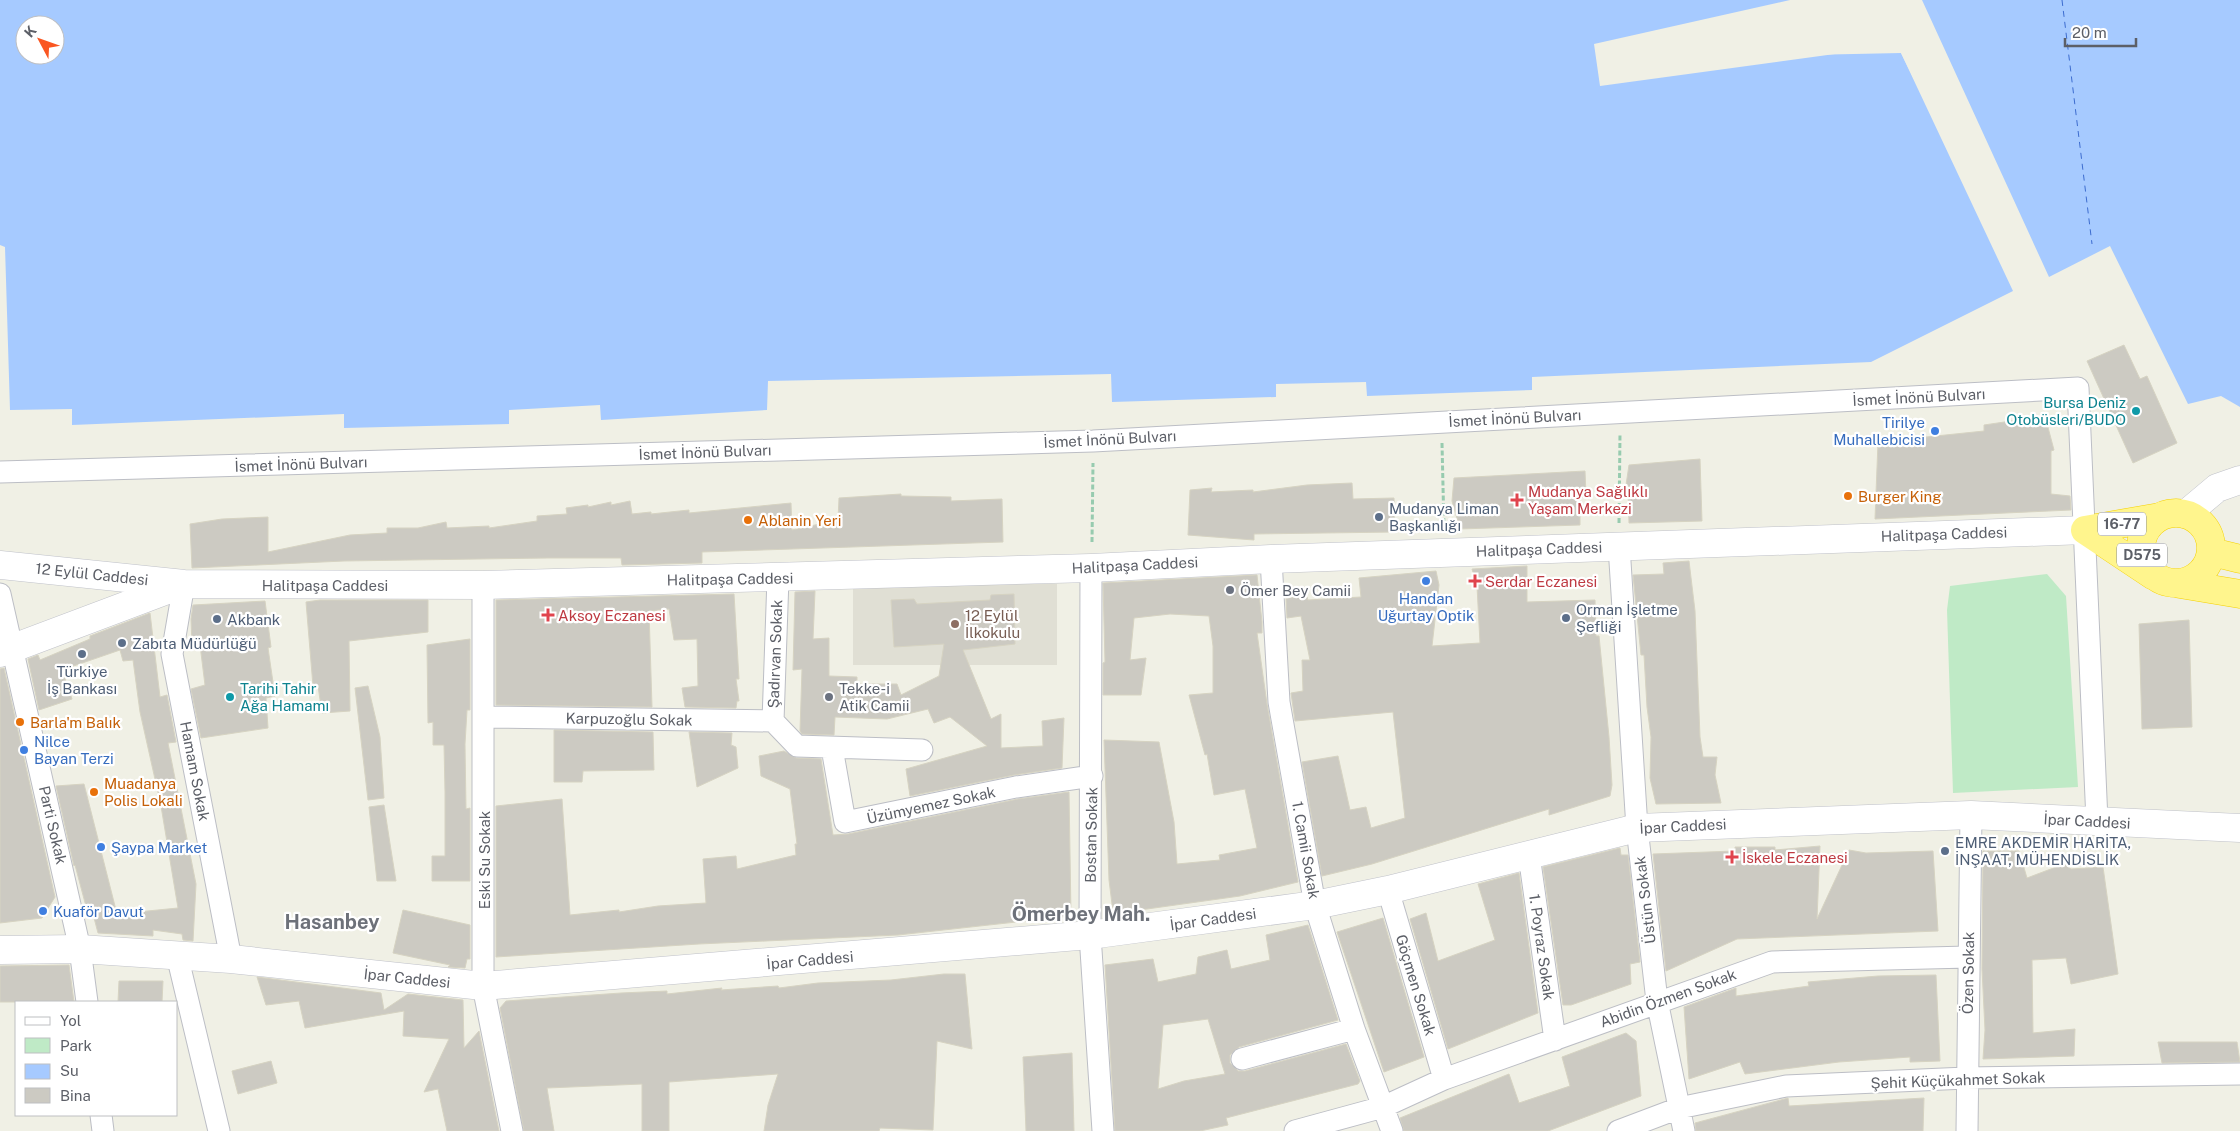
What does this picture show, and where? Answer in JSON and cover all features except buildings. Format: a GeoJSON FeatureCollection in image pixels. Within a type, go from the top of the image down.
{"type":"FeatureCollection","features":[{"type":"Feature","properties":{"kind":"highway","name":"16-77"},"geometry":{"type":"LineString","coordinates":[[2085,530],[2173,516]]}},
{"type":"Feature","properties":{"kind":"highway"},"geometry":{"type":"LineString","coordinates":[[2085,530],[2168,580],[2192,580],[2202,573],[2209,564],[2212,552],[2211,539],[2206,528],[2197,519],[2173,516]]}},
{"type":"Feature","properties":{"kind":"highway","name":"D575"},"geometry":{"type":"LineString","coordinates":[[2173,516],[2147,529],[2141,546],[2144,563],[2168,580],[2240,594]]}},
{"type":"Feature","properties":{"kind":"highway"},"geometry":{"type":"LineString","coordinates":[[2212,552],[2240,559]]}},
{"type":"Feature","properties":{"kind":"main road"},"geometry":{"type":"LineString","coordinates":[[2173,516],[2216,488],[2240,480]]}},
{"type":"Feature","properties":{"kind":"main road","name":"Halitpaşa Caddesi"},"geometry":{"type":"LineString","coordinates":[[184,584],[483,585],[778,578],[1091,568],[1444,552],[2085,530]]}},
{"type":"Feature","properties":{"kind":"main road","name":"12 Eylül Caddesi"},"geometry":{"type":"LineString","coordinates":[[0,565],[184,584]]}},
{"type":"Feature","properties":{"kind":"main road","name":"16-77"},"geometry":{"type":"LineString","coordinates":[[7,651],[184,584]]}},
{"type":"Feature","properties":{"kind":"main road","name":"İpar Caddesi"},"geometry":{"type":"LineString","coordinates":[[0,950],[80,949],[232,959],[483,986],[1090,935],[1315,905],[1388,890],[1636,828],[1971,814],[2240,828]]}},
{"type":"Feature","properties":{"kind":"street","name":"İsmet İnönü Bulvarı"},"geometry":{"type":"LineString","coordinates":[[0,472],[1093,441],[2078,388],[2085,530]]}},
{"type":"Feature","properties":{"kind":"street"},"geometry":{"type":"LineString","coordinates":[[2085,530],[2097,822]]}},
{"type":"Feature","properties":{"kind":"street","name":"Üstün Sokak"},"geometry":{"type":"LineString","coordinates":[[1619,546],[1636,828],[1657,1001],[1684,1131]]}},
{"type":"Feature","properties":{"kind":"street","name":"1. Camii Sokak"},"geometry":{"type":"LineString","coordinates":[[1271,559],[1279,702],[1315,905],[1354,1029],[1392,1131]]}},
{"type":"Feature","properties":{"kind":"street","name":"Bostan Sokak"},"geometry":{"type":"LineString","coordinates":[[1091,568],[1092,776],[1090,935],[1103,1131]]}},
{"type":"Feature","properties":{"kind":"street","name":"Şadırvan Sokak"},"geometry":{"type":"LineString","coordinates":[[778,578],[773,721],[797,746],[922,750]]}},
{"type":"Feature","properties":{"kind":"street","name":"Hamam Sokak"},"geometry":{"type":"LineString","coordinates":[[184,584],[172,654],[232,959]]}},
{"type":"Feature","properties":{"kind":"street","name":"Eski Su Sokak"},"geometry":{"type":"LineString","coordinates":[[483,585],[485,717],[483,986],[512,1131]]}},
{"type":"Feature","properties":{"kind":"street","name":"Parti Sokak"},"geometry":{"type":"LineString","coordinates":[[0,594],[7,651],[80,949],[87,1001]]}},
{"type":"Feature","properties":{"kind":"street","name":"Karpuzoğlu Sokak"},"geometry":{"type":"LineString","coordinates":[[485,717],[773,721]]}},
{"type":"Feature","properties":{"kind":"street","name":"Üzümyemez Sokak"},"geometry":{"type":"LineString","coordinates":[[832,748],[845,822],[1016,787],[1092,776]]}},
{"type":"Feature","properties":{"kind":"street","name":"Özen Sokak"},"geometry":{"type":"LineString","coordinates":[[1967,1131],[1966,1078],[1971,814]]}},
{"type":"Feature","properties":{"kind":"street","name":"1. Poyraz Sokak"},"geometry":{"type":"LineString","coordinates":[[1529,856],[1555,1040]]}},
{"type":"Feature","properties":{"kind":"street","name":"Göçmen Sokak"},"geometry":{"type":"LineString","coordinates":[[1388,890],[1444,1079]]}},
{"type":"Feature","properties":{"kind":"street"},"geometry":{"type":"LineString","coordinates":[[178,955],[219,1131]]}},
{"type":"Feature","properties":{"kind":"street","name":"Abidin Özmen Sokak"},"geometry":{"type":"LineString","coordinates":[[1295,1131],[1383,1107],[1444,1079],[1555,1040],[1657,1001],[1772,962],[1968,957]]}},
{"type":"Feature","properties":{"kind":"street"},"geometry":{"type":"LineString","coordinates":[[1242,1059],[1354,1029]]}},
{"type":"Feature","properties":{"kind":"street","name":"Şehit Küçükahmet Sokak"},"geometry":{"type":"LineString","coordinates":[[1618,1131],[1679,1108],[1786,1086],[1966,1078],[2240,1074]]}},
{"type":"Feature","properties":{"kind":"street"},"geometry":{"type":"LineString","coordinates":[[100,1116],[102,1131]]}},
{"type":"Feature","properties":{"kind":"path"},"geometry":{"type":"LineString","coordinates":[[1619,546],[1620,413]]}},
{"type":"Feature","properties":{"kind":"path"},"geometry":{"type":"LineString","coordinates":[[1442,422],[1444,552]]}},
{"type":"Feature","properties":{"kind":"path"},"geometry":{"type":"LineString","coordinates":[[1091,568],[1093,441]]}},
{"type":"Feature","properties":{"kind":"shaded area","name":"12 Eylül İlkokulu"},"geometry":{"type":"Polygon","coordinates":[[[853,584],[1057,584],[1057,665],[853,665],[853,584]]]}},
{"type":"Feature","properties":{"kind":"green space"},"geometry":{"type":"Polygon","coordinates":[[[2047,574],[2066,596],[2078,787],[1953,793],[1947,610],[1950,586],[2047,574]]]}},
{"type":"Feature","properties":{"kind":"water"},"geometry":{"type":"Polygon","coordinates":[[[0,0],[1790,0],[1594,44],[1600,86],[1864,50],[1901,53],[2013,291],[1871,362],[1532,377],[1532,390],[1367,396],[1366,382],[1276,384],[1276,397],[1112,402],[1111,374],[768,381],[767,410],[601,420],[600,405],[509,410],[509,424],[344,428],[344,414],[72,425],[72,409],[10,410],[5,247],[0,245],[0,0]]]}},
{"type":"Feature","properties":{"kind":"water"},"geometry":{"type":"Polygon","coordinates":[[[1922,0],[2240,0],[2240,407],[2221,396],[2188,404],[2110,246],[2049,277],[1922,0]]]}},
{"type":"Feature","properties":{"kind":"pier"},"geometry":{"type":"Polygon","coordinates":[[[1864,47],[1903,52],[1957,166],[1901,53],[1806,55],[1864,47]]]}},
{"type":"Feature","properties":{"kind":"ferry route"},"geometry":{"type":"LineString","coordinates":[[2062,0],[2092,244]]}},
{"type":"Feature","properties":{"kind":"place","name":"Bursa Deniz Otobüsleri/BUDO"},"geometry":{"type":"Point","coordinates":[2136,411]}},
{"type":"Feature","properties":{"kind":"place","name":"Tirilye Muhallebicisi"},"geometry":{"type":"Point","coordinates":[1935,431]}},
{"type":"Feature","properties":{"kind":"place","name":"Burger King"},"geometry":{"type":"Point","coordinates":[1848,496]}},
{"type":"Feature","properties":{"kind":"place","name":"Mudanya Sağlıklı Yaşam Merkezi"},"geometry":{"type":"Point","coordinates":[1517,500]}},
{"type":"Feature","properties":{"kind":"place","name":"Mudanya Liman Başkanlığı"},"geometry":{"type":"Point","coordinates":[1379,517]}},
{"type":"Feature","properties":{"kind":"place","name":"Ablanin Yeri"},"geometry":{"type":"Point","coordinates":[748,520]}},
{"type":"Feature","properties":{"kind":"place","name":"Handan Uğurtay Optik"},"geometry":{"type":"Point","coordinates":[1426,581]}},
{"type":"Feature","properties":{"kind":"place","name":"Serdar Eczanesi"},"geometry":{"type":"Point","coordinates":[1475,581]}},
{"type":"Feature","properties":{"kind":"place","name":"Ömer Bey Camii"},"geometry":{"type":"Point","coordinates":[1230,590]}},
{"type":"Feature","properties":{"kind":"place","name":"Aksoy Eczanesi"},"geometry":{"type":"Point","coordinates":[548,615]}},
{"type":"Feature","properties":{"kind":"place","name":"Orman İşletme Şefliği"},"geometry":{"type":"Point","coordinates":[1566,618]}},
{"type":"Feature","properties":{"kind":"place","name":"Akbank"},"geometry":{"type":"Point","coordinates":[217,619]}},
{"type":"Feature","properties":{"kind":"place","name":"12 Eylül İlkokulu"},"geometry":{"type":"Point","coordinates":[955,624]}},
{"type":"Feature","properties":{"kind":"place","name":"Zabıta Müdürlüğü"},"geometry":{"type":"Point","coordinates":[122,643]}},
{"type":"Feature","properties":{"kind":"place","name":"Türkiye İş Bankası"},"geometry":{"type":"Point","coordinates":[82,654]}},
{"type":"Feature","properties":{"kind":"place","name":"Tarihi Tahir Ağa Hamamı"},"geometry":{"type":"Point","coordinates":[230,697]}},
{"type":"Feature","properties":{"kind":"place","name":"Tekke-i Atik Camii"},"geometry":{"type":"Point","coordinates":[829,697]}},
{"type":"Feature","properties":{"kind":"place","name":"Barla'm Balık"},"geometry":{"type":"Point","coordinates":[20,722]}},
{"type":"Feature","properties":{"kind":"place","name":"Nilce Bayan Terzi"},"geometry":{"type":"Point","coordinates":[24,750]}},
{"type":"Feature","properties":{"kind":"place","name":"Muadanya Polis Lokali"},"geometry":{"type":"Point","coordinates":[94,792]}},
{"type":"Feature","properties":{"kind":"place","name":"Şaypa Market"},"geometry":{"type":"Point","coordinates":[101,847]}},
{"type":"Feature","properties":{"kind":"place","name":"EMRE AKDEMİR HARİTA, İNŞAAT, MÜHENDİSLİK"},"geometry":{"type":"Point","coordinates":[1945,851]}},
{"type":"Feature","properties":{"kind":"place","name":"İskele Eczanesi"},"geometry":{"type":"Point","coordinates":[1732,857]}},
{"type":"Feature","properties":{"kind":"place","name":"Kuaför Davut"},"geometry":{"type":"Point","coordinates":[43,911]}},
{"type":"Feature","properties":{"kind":"district","name":"Ömerbey Mah."},"geometry":{"type":"Point","coordinates":[1081,914]}},
{"type":"Feature","properties":{"kind":"district","name":"Hasanbey"},"geometry":{"type":"Point","coordinates":[332,922]}}]}
